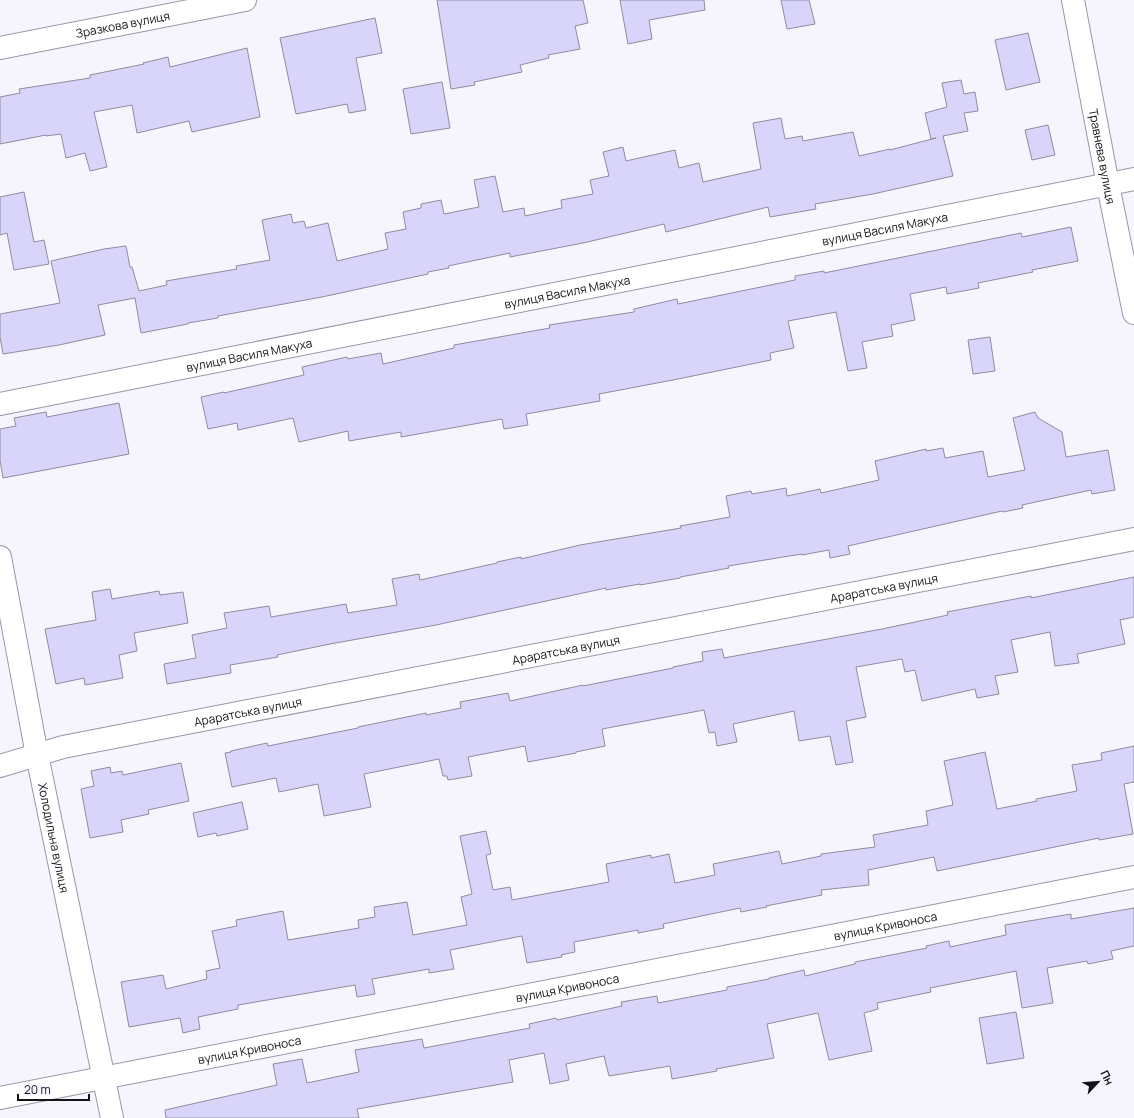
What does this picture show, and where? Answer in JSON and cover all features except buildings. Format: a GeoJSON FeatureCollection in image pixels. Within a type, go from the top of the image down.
{"type":"FeatureCollection","features":[{"type":"Feature","properties":{"kind":"street","name":"Зразкова вулиця"},"geometry":{"type":"LineString","coordinates":[[0,48],[244,0]]}},
{"type":"Feature","properties":{"kind":"street","name":"Травнева вулиця"},"geometry":{"type":"LineString","coordinates":[[1073,0],[1134,313]]}},
{"type":"Feature","properties":{"kind":"street","name":"вулиця Василя Макуха"},"geometry":{"type":"LineString","coordinates":[[0,404],[1134,179]]}},
{"type":"Feature","properties":{"kind":"street","name":"Араратська вулиця"},"geometry":{"type":"LineString","coordinates":[[0,766],[63,747],[1134,539]]}},
{"type":"Feature","properties":{"kind":"street","name":"Холодильна вулиця"},"geometry":{"type":"LineString","coordinates":[[0,557],[37,755],[112,1118]]}},
{"type":"Feature","properties":{"kind":"street","name":"вулиця Кривоноса"},"geometry":{"type":"LineString","coordinates":[[0,1098],[1134,877]]}}]}
